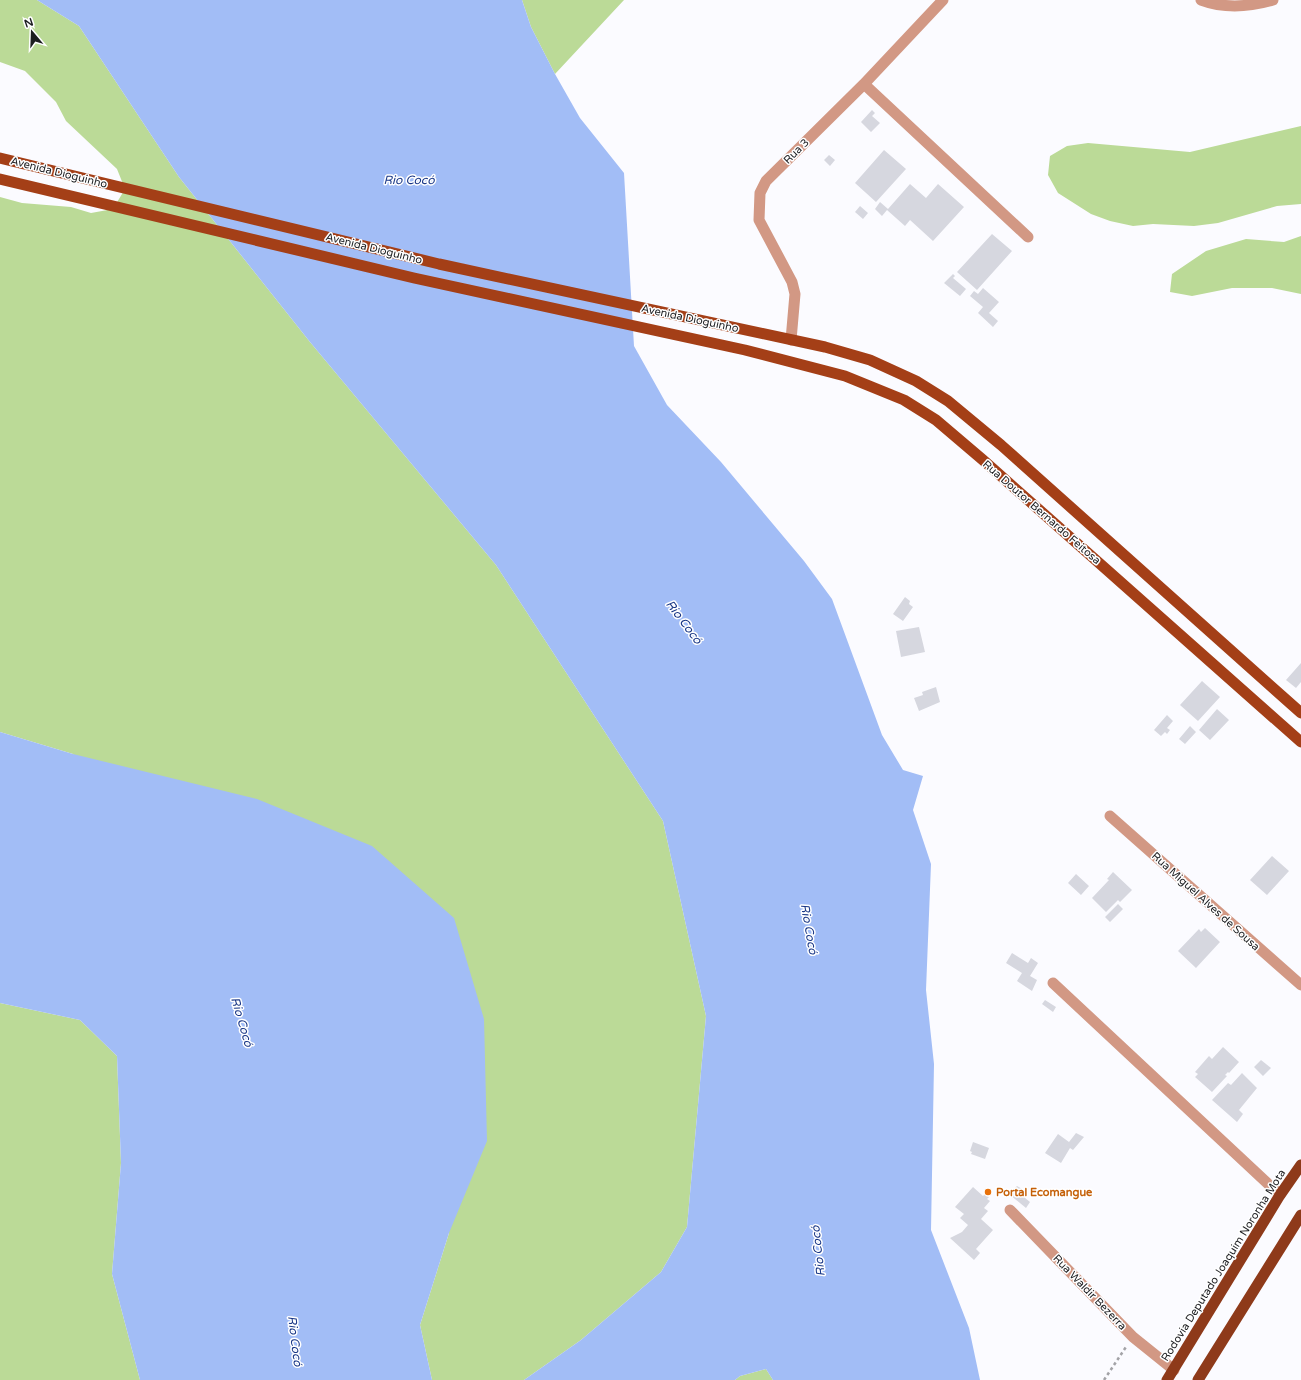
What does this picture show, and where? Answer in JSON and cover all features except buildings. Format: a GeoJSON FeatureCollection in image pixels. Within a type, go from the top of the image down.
{"type":"FeatureCollection","features":[{"type":"Feature","properties":{"kind":"highway","name":"Rodovia Deputado Joaquim Noronha Mota"},"geometry":{"type":"LineString","coordinates":[[1167,1380],[1280,1195],[1301,1165]]}},
{"type":"Feature","properties":{"kind":"highway"},"geometry":{"type":"LineString","coordinates":[[1198,1380],[1301,1215]]}},
{"type":"Feature","properties":{"kind":"main road","name":"Avenida Dioguinho"},"geometry":{"type":"LineString","coordinates":[[0,158],[439,264],[749,331]]}},
{"type":"Feature","properties":{"kind":"main road","name":"Avenida Dioguinho"},"geometry":{"type":"LineString","coordinates":[[0,179],[414,278],[745,350]]}},
{"type":"Feature","properties":{"kind":"main road","name":"Rua Doutor Bernardo Feitosa"},"geometry":{"type":"LineString","coordinates":[[749,331],[847,352],[870,360],[916,381],[948,401],[1007,450],[1301,713]]}},
{"type":"Feature","properties":{"kind":"main road","name":"Rua Doutor Bernardo Feitosa"},"geometry":{"type":"LineString","coordinates":[[745,350],[865,383],[904,400],[936,420],[989,465],[1301,742]]}},
{"type":"Feature","properties":{"kind":"street","name":"Rua 3"},"geometry":{"type":"LineString","coordinates":[[791,340],[795,294],[792,282],[759,220],[760,193],[766,181],[864,84],[943,0]]}},
{"type":"Feature","properties":{"kind":"street"},"geometry":{"type":"LineString","coordinates":[[1201,0],[1212,4],[1235,7],[1252,6],[1273,0]]}},
{"type":"Feature","properties":{"kind":"street"},"geometry":{"type":"LineString","coordinates":[[864,84],[1028,237]]}},
{"type":"Feature","properties":{"kind":"street","name":"Rua Miguel Alves de Sousa"},"geometry":{"type":"LineString","coordinates":[[1110,816],[1301,985]]}},
{"type":"Feature","properties":{"kind":"street"},"geometry":{"type":"LineString","coordinates":[[1053,984],[1280,1195]]}},
{"type":"Feature","properties":{"kind":"street","name":"Rua Waldir Bezerra"},"geometry":{"type":"LineString","coordinates":[[1010,1210],[1133,1337],[1174,1370]]}},
{"type":"Feature","properties":{"kind":"path"},"geometry":{"type":"LineString","coordinates":[[1104,1380],[1133,1337]]}},
{"type":"Feature","properties":{"kind":"green space"},"geometry":{"type":"Polygon","coordinates":[[[0,0],[37,0],[79,26],[179,177],[310,342],[496,565],[663,821],[706,1016],[687,1227],[661,1272],[581,1340],[524,1380],[432,1380],[420,1325],[449,1233],[73,754],[0,732],[0,197],[22,203],[71,207],[91,213],[113,209],[125,189],[117,169],[66,121],[56,102],[25,71],[0,62],[0,0]]]}},
{"type":"Feature","properties":{"kind":"green space"},"geometry":{"type":"Polygon","coordinates":[[[522,0],[624,0],[555,74],[531,27],[522,0]]]}},
{"type":"Feature","properties":{"kind":"green space"},"geometry":{"type":"Polygon","coordinates":[[[1301,126],[1301,204],[1277,206],[1218,223],[1194,226],[1153,224],[1133,226],[1110,221],[1091,214],[1058,193],[1048,175],[1050,156],[1067,146],[1088,143],[1190,152],[1301,126]]]}},
{"type":"Feature","properties":{"kind":"green space"},"geometry":{"type":"Polygon","coordinates":[[[1301,236],[1301,294],[1272,288],[1232,288],[1192,296],[1170,292],[1172,274],[1206,251],[1246,239],[1284,242],[1301,236]]]}},
{"type":"Feature","properties":{"kind":"green space"},"geometry":{"type":"Polygon","coordinates":[[[0,1003],[80,1020],[117,1056],[121,1163],[112,1274],[140,1380],[0,1380],[0,1003]]]}},
{"type":"Feature","properties":{"kind":"green space"},"geometry":{"type":"Polygon","coordinates":[[[766,1369],[773,1380],[735,1380],[740,1376],[766,1369]]]}},
{"type":"Feature","properties":{"kind":"water","name":"Rio Cocó"},"geometry":{"type":"Polygon","coordinates":[[[37,0],[522,0],[531,27],[580,118],[624,173],[634,346],[667,405],[721,462],[804,561],[832,599],[882,735],[903,770],[923,776],[913,810],[931,864],[926,990],[934,1064],[931,1230],[969,1328],[980,1380],[773,1380],[766,1369],[740,1376],[735,1380],[524,1380],[581,1340],[661,1272],[687,1227],[706,1016],[663,821],[496,565],[310,342],[179,177],[79,26],[37,0]]]}},
{"type":"Feature","properties":{"kind":"water","name":"Rio Cocó"},"geometry":{"type":"Polygon","coordinates":[[[0,732],[73,754],[257,799],[372,846],[454,918],[484,1019],[487,1141],[449,1233],[420,1325],[432,1380],[140,1380],[112,1274],[121,1163],[117,1056],[80,1020],[0,1003],[0,732]]]}},
{"type":"Feature","properties":{"kind":"place","name":"Portal Ecomangue"},"geometry":{"type":"Point","coordinates":[988,1192]}}]}
